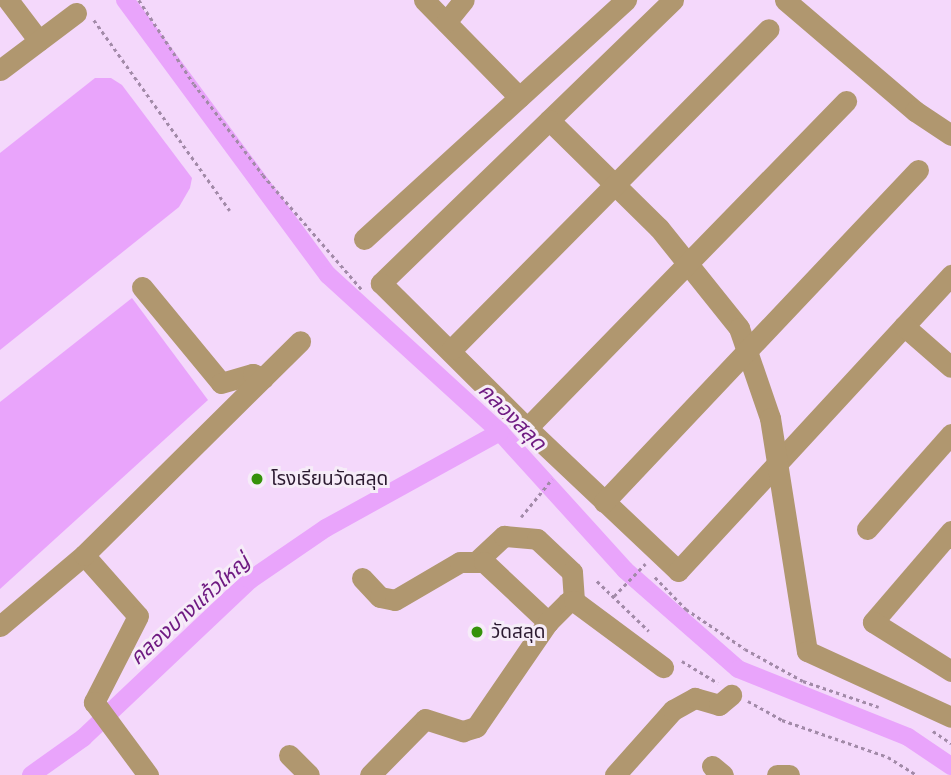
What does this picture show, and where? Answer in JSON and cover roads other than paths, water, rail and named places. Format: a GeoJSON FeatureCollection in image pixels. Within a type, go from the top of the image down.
{"type":"FeatureCollection","features":[{"type":"Feature","properties":{"kind":"street"},"geometry":{"type":"LineString","coordinates":[[8,0],[39,41]]}},
{"type":"Feature","properties":{"kind":"street"},"geometry":{"type":"LineString","coordinates":[[424,0],[519,97]]}},
{"type":"Feature","properties":{"kind":"street"},"geometry":{"type":"LineString","coordinates":[[446,22],[464,0]]}},
{"type":"Feature","properties":{"kind":"street"},"geometry":{"type":"LineString","coordinates":[[364,239],[626,0]]}},
{"type":"Feature","properties":{"kind":"street"},"geometry":{"type":"LineString","coordinates":[[673,0],[381,283],[452,349],[527,428],[678,571],[951,275]]}},
{"type":"Feature","properties":{"kind":"street"},"geometry":{"type":"LineString","coordinates":[[785,0],[915,111],[951,135]]}},
{"type":"Feature","properties":{"kind":"street"},"geometry":{"type":"LineString","coordinates":[[0,70],[82,12]]}},
{"type":"Feature","properties":{"kind":"street"},"geometry":{"type":"LineString","coordinates":[[452,349],[769,29]]}},
{"type":"Feature","properties":{"kind":"street"},"geometry":{"type":"LineString","coordinates":[[527,428],[846,101]]}},
{"type":"Feature","properties":{"kind":"street"},"geometry":{"type":"LineString","coordinates":[[549,120],[615,184],[688,263],[739,328],[770,418],[807,651],[951,717]]}},
{"type":"Feature","properties":{"kind":"street"},"geometry":{"type":"LineString","coordinates":[[604,502],[748,354],[918,170]]}},
{"type":"Feature","properties":{"kind":"street"},"geometry":{"type":"LineString","coordinates":[[142,287],[222,383],[253,374],[263,378]]}},
{"type":"Feature","properties":{"kind":"street"},"geometry":{"type":"LineString","coordinates":[[904,326],[951,367]]}},
{"type":"Feature","properties":{"kind":"street"},"geometry":{"type":"LineString","coordinates":[[0,625],[84,555],[300,341]]}},
{"type":"Feature","properties":{"kind":"street"},"geometry":{"type":"LineString","coordinates":[[867,529],[951,434]]}},
{"type":"Feature","properties":{"kind":"street"},"geometry":{"type":"LineString","coordinates":[[951,531],[873,622],[951,671]]}},
{"type":"Feature","properties":{"kind":"street"},"geometry":{"type":"LineString","coordinates":[[477,561],[504,536],[537,539],[572,572],[574,601],[663,667]]}},
{"type":"Feature","properties":{"kind":"street"},"geometry":{"type":"LineString","coordinates":[[84,555],[138,616],[99,687],[94,702],[120,741],[148,775]]}},
{"type":"Feature","properties":{"kind":"street"},"geometry":{"type":"LineString","coordinates":[[362,578],[380,597],[395,600],[460,562],[477,561],[493,569],[548,622]]}},
{"type":"Feature","properties":{"kind":"street"},"geometry":{"type":"LineString","coordinates":[[370,775],[425,719],[463,730],[476,727],[548,622],[574,601]]}},
{"type":"Feature","properties":{"kind":"street"},"geometry":{"type":"LineString","coordinates":[[615,775],[673,710],[695,698],[719,705],[731,695]]}},
{"type":"Feature","properties":{"kind":"street"},"geometry":{"type":"LineString","coordinates":[[289,755],[309,775]]}},
{"type":"Feature","properties":{"kind":"street"},"geometry":{"type":"LineString","coordinates":[[777,775],[789,775]]}},
{"type":"Feature","properties":{"kind":"waterway","name":"คลองสลุด"},"geometry":{"type":"LineString","coordinates":[[125,0],[328,275],[500,432],[625,570],[738,669],[908,737],[951,766]]}},
{"type":"Feature","properties":{"kind":"waterway","name":"คลองบางแก้วใหญ่"},"geometry":{"type":"LineString","coordinates":[[31,775],[83,738],[250,580],[326,528],[500,432]]}},
{"type":"Feature","properties":{"kind":"place","name":"โรงเรียนวัดสลุด"},"geometry":{"type":"Point","coordinates":[257,479]}},
{"type":"Feature","properties":{"kind":"place","name":"วัดสลุด"},"geometry":{"type":"Point","coordinates":[477,632]}}]}
